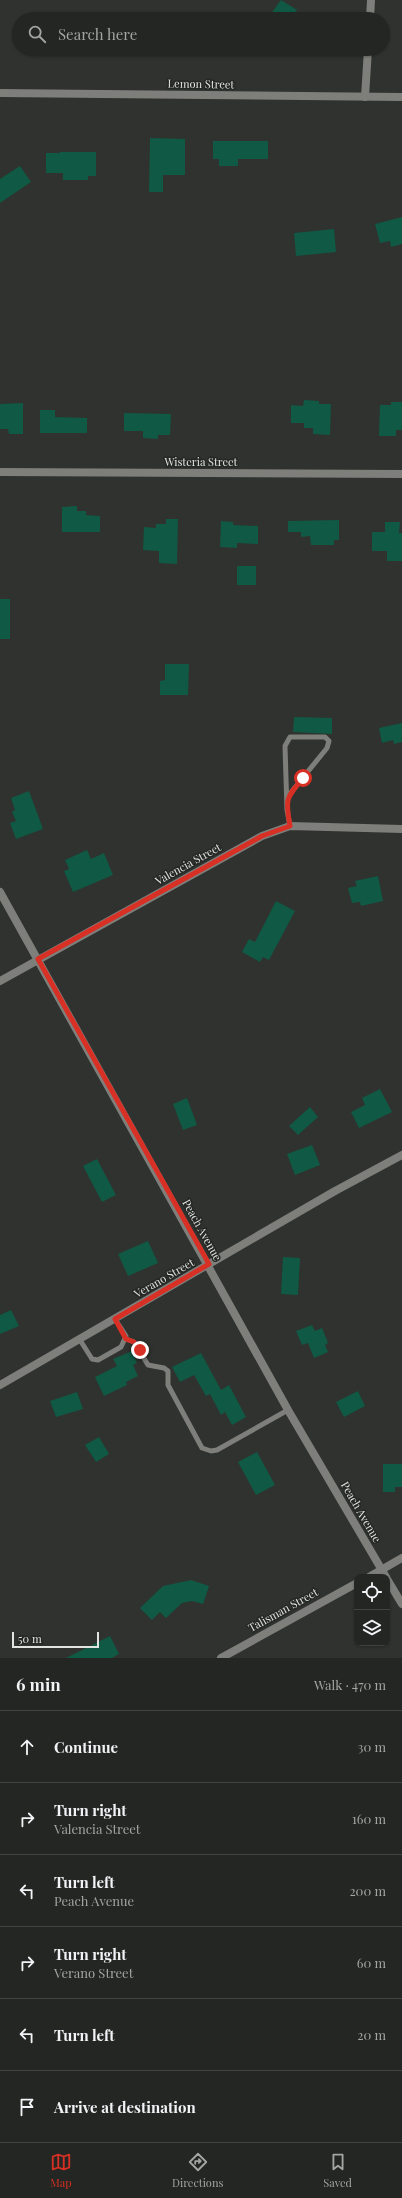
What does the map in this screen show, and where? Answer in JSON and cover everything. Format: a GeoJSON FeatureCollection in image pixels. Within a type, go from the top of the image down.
{"type":"FeatureCollection","features":[{"type":"Feature","properties":{"kind":"street"},"geometry":{"type":"LineString","coordinates":[[371,12],[372,0]]}},
{"type":"Feature","properties":{"kind":"street"},"geometry":{"type":"LineString","coordinates":[[365,97],[368,56]]}},
{"type":"Feature","properties":{"kind":"street","name":"Lemon Street"},"geometry":{"type":"LineString","coordinates":[[0,93],[402,97]]}},
{"type":"Feature","properties":{"kind":"street","name":"Wisteria Street"},"geometry":{"type":"LineString","coordinates":[[0,472],[402,474]]}},
{"type":"Feature","properties":{"kind":"street","name":"Valencia Street"},"geometry":{"type":"LineString","coordinates":[[0,980],[262,836],[290,826],[402,829]]}},
{"type":"Feature","properties":{"kind":"street","name":"Peach Avenue"},"geometry":{"type":"LineString","coordinates":[[0,892],[209,1264],[288,1410],[384,1574]]}},
{"type":"Feature","properties":{"kind":"street","name":"Verano Street"},"geometry":{"type":"LineString","coordinates":[[0,1385],[209,1264],[402,1155]]}},
{"type":"Feature","properties":{"kind":"street"},"geometry":{"type":"LineString","coordinates":[[386,1574],[402,1558]]}},
{"type":"Feature","properties":{"kind":"street","name":"Peach Avenue"},"geometry":{"type":"LineString","coordinates":[[390,1584],[402,1604]]}},
{"type":"Feature","properties":{"kind":"street","name":"Talisman Street"},"geometry":{"type":"LineString","coordinates":[[221,1658],[354,1585]]}},
{"type":"Feature","properties":{"kind":"lane"},"geometry":{"type":"LineString","coordinates":[[288,796],[327,748],[329,741],[325,737],[290,737],[285,746],[288,796],[287,810],[290,826]]}},
{"type":"Feature","properties":{"kind":"lane"},"geometry":{"type":"LineString","coordinates":[[115,1319],[126,1339],[134,1342],[148,1365],[164,1368],[168,1371],[168,1385],[202,1448],[211,1451],[217,1450],[288,1410]]}},
{"type":"Feature","properties":{"kind":"lane"},"geometry":{"type":"LineString","coordinates":[[80,1340],[92,1359],[98,1360],[121,1347],[126,1339]]}},
{"type":"Feature","properties":{"kind":"building"},"geometry":{"type":"Polygon","coordinates":[[[281,0],[297,10],[295,12],[272,12],[281,0]]]}},
{"type":"Feature","properties":{"kind":"building"},"geometry":{"type":"Polygon","coordinates":[[[150,138],[185,139],[185,175],[163,175],[163,192],[149,192],[150,138]]]}},
{"type":"Feature","properties":{"kind":"building"},"geometry":{"type":"Polygon","coordinates":[[[213,141],[268,141],[268,159],[238,159],[238,166],[219,166],[219,159],[213,159],[213,141]]]}},
{"type":"Feature","properties":{"kind":"building"},"geometry":{"type":"Polygon","coordinates":[[[96,152],[96,176],[88,176],[88,180],[63,180],[63,173],[46,173],[46,153],[96,152]]]}},
{"type":"Feature","properties":{"kind":"building"},"geometry":{"type":"Polygon","coordinates":[[[20,166],[31,182],[0,203],[0,179],[20,166]]]}},
{"type":"Feature","properties":{"kind":"building"},"geometry":{"type":"Polygon","coordinates":[[[402,217],[402,244],[391,247],[390,241],[380,243],[375,224],[402,217]]]}},
{"type":"Feature","properties":{"kind":"building"},"geometry":{"type":"Polygon","coordinates":[[[334,229],[336,252],[296,256],[294,233],[334,229]]]}},
{"type":"Feature","properties":{"kind":"building"},"geometry":{"type":"Polygon","coordinates":[[[304,400],[319,401],[319,404],[331,404],[330,435],[313,434],[313,428],[304,428],[304,423],[291,423],[291,405],[303,406],[304,400]]]}},
{"type":"Feature","properties":{"kind":"building"},"geometry":{"type":"Polygon","coordinates":[[[391,402],[402,402],[402,430],[396,430],[396,436],[379,436],[380,405],[391,405],[391,402]]]}},
{"type":"Feature","properties":{"kind":"building"},"geometry":{"type":"Polygon","coordinates":[[[23,403],[23,434],[9,434],[8,429],[0,429],[0,404],[23,403]]]}},
{"type":"Feature","properties":{"kind":"building"},"geometry":{"type":"Polygon","coordinates":[[[40,410],[55,410],[55,417],[87,418],[87,433],[40,433],[40,410]]]}},
{"type":"Feature","properties":{"kind":"building"},"geometry":{"type":"Polygon","coordinates":[[[124,413],[171,414],[170,435],[158,435],[158,439],[143,438],[143,431],[124,431],[124,413]]]}},
{"type":"Feature","properties":{"kind":"building"},"geometry":{"type":"Polygon","coordinates":[[[77,506],[77,511],[86,511],[86,515],[100,516],[100,532],[62,532],[62,507],[77,506]]]}},
{"type":"Feature","properties":{"kind":"building"},"geometry":{"type":"Polygon","coordinates":[[[166,519],[178,519],[177,564],[159,563],[159,551],[143,550],[144,527],[156,528],[156,524],[166,524],[166,519]]]}},
{"type":"Feature","properties":{"kind":"building"},"geometry":{"type":"Polygon","coordinates":[[[339,520],[339,540],[334,540],[334,545],[311,545],[310,536],[301,537],[301,532],[288,532],[288,521],[339,520]]]}},
{"type":"Feature","properties":{"kind":"building"},"geometry":{"type":"Polygon","coordinates":[[[221,521],[233,522],[233,525],[258,526],[258,544],[237,543],[237,548],[220,547],[221,521]]]}},
{"type":"Feature","properties":{"kind":"building"},"geometry":{"type":"Polygon","coordinates":[[[385,522],[400,522],[399,533],[402,533],[402,561],[387,561],[387,551],[372,551],[372,532],[385,532],[385,522]]]}},
{"type":"Feature","properties":{"kind":"building"},"geometry":{"type":"Polygon","coordinates":[[[237,566],[256,566],[256,585],[237,585],[237,566]]]}},
{"type":"Feature","properties":{"kind":"building"},"geometry":{"type":"Polygon","coordinates":[[[0,599],[10,599],[10,639],[0,639],[0,599]]]}},
{"type":"Feature","properties":{"kind":"building"},"geometry":{"type":"Polygon","coordinates":[[[165,664],[189,664],[188,695],[160,695],[160,681],[165,680],[165,664]]]}},
{"type":"Feature","properties":{"kind":"building"},"geometry":{"type":"Polygon","coordinates":[[[294,717],[332,718],[332,734],[293,732],[294,717]]]}},
{"type":"Feature","properties":{"kind":"building"},"geometry":{"type":"Polygon","coordinates":[[[402,723],[402,742],[394,744],[393,740],[382,743],[379,728],[402,723]]]}},
{"type":"Feature","properties":{"kind":"building"},"geometry":{"type":"Polygon","coordinates":[[[29,791],[43,829],[16,839],[10,823],[16,821],[12,812],[15,810],[11,798],[29,791]]]}},
{"type":"Feature","properties":{"kind":"building"},"geometry":{"type":"Polygon","coordinates":[[[87,850],[91,859],[104,853],[113,875],[73,892],[64,871],[69,869],[65,860],[87,850]]]}},
{"type":"Feature","properties":{"kind":"building"},"geometry":{"type":"Polygon","coordinates":[[[378,876],[383,901],[361,906],[360,902],[352,903],[348,888],[357,886],[355,881],[378,876]]]}},
{"type":"Feature","properties":{"kind":"building"},"geometry":{"type":"Polygon","coordinates":[[[276,901],[295,911],[269,960],[263,957],[260,962],[242,952],[249,939],[255,942],[276,901]]]}},
{"type":"Feature","properties":{"kind":"building"},"geometry":{"type":"Polygon","coordinates":[[[380,1089],[392,1112],[359,1128],[351,1112],[365,1105],[362,1098],[380,1089]]]}},
{"type":"Feature","properties":{"kind":"building"},"geometry":{"type":"Polygon","coordinates":[[[187,1098],[197,1125],[183,1130],[173,1104],[187,1098]]]}},
{"type":"Feature","properties":{"kind":"building"},"geometry":{"type":"Polygon","coordinates":[[[310,1107],[318,1117],[298,1135],[289,1126],[310,1107]]]}},
{"type":"Feature","properties":{"kind":"building"},"geometry":{"type":"Polygon","coordinates":[[[312,1145],[320,1165],[295,1175],[287,1154],[312,1145]]]}},
{"type":"Feature","properties":{"kind":"building"},"geometry":{"type":"Polygon","coordinates":[[[97,1159],[116,1195],[102,1202],[83,1166],[97,1159]]]}},
{"type":"Feature","properties":{"kind":"building"},"geometry":{"type":"Polygon","coordinates":[[[148,1241],[158,1263],[128,1276],[118,1254],[148,1241]]]}},
{"type":"Feature","properties":{"kind":"building"},"geometry":{"type":"Polygon","coordinates":[[[283,1257],[300,1258],[298,1295],[281,1294],[283,1257]]]}},
{"type":"Feature","properties":{"kind":"building"},"geometry":{"type":"Polygon","coordinates":[[[11,1310],[19,1326],[0,1334],[0,1315],[11,1310]]]}},
{"type":"Feature","properties":{"kind":"building"},"geometry":{"type":"Polygon","coordinates":[[[312,1325],[315,1331],[322,1328],[328,1343],[325,1345],[328,1352],[314,1358],[308,1343],[302,1345],[296,1331],[312,1325]]]}},
{"type":"Feature","properties":{"kind":"building"},"geometry":{"type":"Polygon","coordinates":[[[132,1351],[137,1363],[133,1365],[138,1376],[126,1382],[127,1385],[104,1396],[95,1377],[117,1366],[113,1359],[132,1351]]]}},
{"type":"Feature","properties":{"kind":"building"},"geometry":{"type":"Polygon","coordinates":[[[201,1353],[221,1390],[229,1385],[246,1417],[232,1425],[225,1412],[221,1415],[210,1394],[206,1396],[194,1375],[180,1382],[172,1367],[201,1353]]]}},
{"type":"Feature","properties":{"kind":"building"},"geometry":{"type":"Polygon","coordinates":[[[358,1391],[365,1406],[344,1417],[336,1402],[358,1391]]]}},
{"type":"Feature","properties":{"kind":"building"},"geometry":{"type":"Polygon","coordinates":[[[77,1392],[83,1409],[56,1417],[50,1401],[77,1392]]]}},
{"type":"Feature","properties":{"kind":"building"},"geometry":{"type":"Polygon","coordinates":[[[99,1437],[109,1454],[96,1462],[85,1445],[99,1437]]]}},
{"type":"Feature","properties":{"kind":"building"},"geometry":{"type":"Polygon","coordinates":[[[257,1452],[275,1485],[256,1495],[238,1462],[257,1452]]]}},
{"type":"Feature","properties":{"kind":"building"},"geometry":{"type":"Polygon","coordinates":[[[383,1464],[402,1464],[402,1487],[395,1487],[395,1492],[383,1492],[383,1464]]]}},
{"type":"Feature","properties":{"kind":"building"},"geometry":{"type":"Polygon","coordinates":[[[191,1580],[209,1586],[203,1604],[192,1601],[182,1603],[166,1618],[160,1612],[152,1620],[140,1608],[163,1586],[191,1580]]]}},
{"type":"Feature","properties":{"kind":"building"},"geometry":{"type":"Polygon","coordinates":[[[110,1636],[119,1654],[112,1658],[66,1658],[110,1636]]]}},
{"type":"Feature","properties":{"kind":"route"},"geometry":{"type":"LineString","coordinates":[[140,1350],[134,1342],[126,1339],[126,1336],[115,1319],[209,1264],[38,959],[262,836],[290,826],[287,810],[288,796],[303,778]]}}]}
